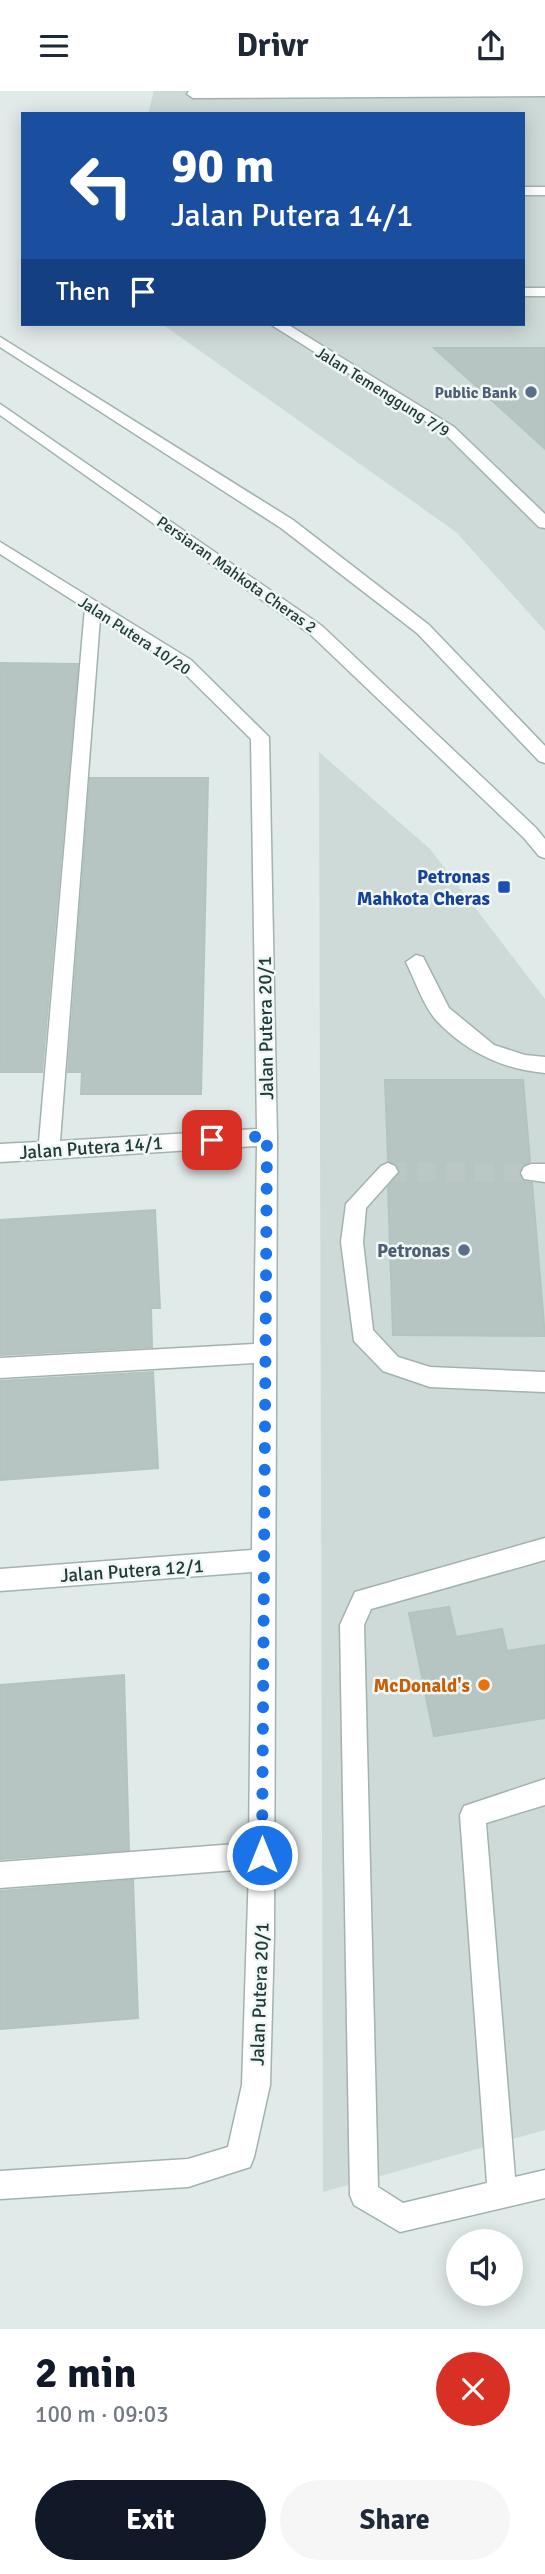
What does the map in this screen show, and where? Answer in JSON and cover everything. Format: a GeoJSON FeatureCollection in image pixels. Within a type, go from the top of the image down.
{"type":"FeatureCollection","features":[{"type":"Feature","properties":{"kind":"street"},"geometry":{"type":"LineString","coordinates":[[193,96],[545,92]]}},
{"type":"Feature","properties":{"kind":"street"},"geometry":{"type":"LineString","coordinates":[[525,191],[545,191]]}},
{"type":"Feature","properties":{"kind":"street"},"geometry":{"type":"LineString","coordinates":[[525,292],[545,292]]}},
{"type":"Feature","properties":{"kind":"street","name":"Jalan Temenggung 7/9"},"geometry":{"type":"LineString","coordinates":[[280,326],[449,430],[545,523]]}},
{"type":"Feature","properties":{"kind":"street"},"geometry":{"type":"LineString","coordinates":[[0,341],[287,524],[423,629],[545,757]]}},
{"type":"Feature","properties":{"kind":"street","name":"Persiaran Mahkota Cheras 2"},"geometry":{"type":"LineString","coordinates":[[0,408],[316,630],[530,833],[545,851]]}},
{"type":"Feature","properties":{"kind":"street","name":"Jalan Putera 10/20"},"geometry":{"type":"LineString","coordinates":[[0,547],[185,664],[260,737]]}},
{"type":"Feature","properties":{"kind":"street"},"geometry":{"type":"LineString","coordinates":[[49,1150],[93,608]]}},
{"type":"Feature","properties":{"kind":"street","name":"Jalan Putera 20/1"},"geometry":{"type":"LineString","coordinates":[[0,2185],[188,2173],[240,2157],[256,2085],[262,1855],[267,1136],[260,737]]}},
{"type":"Feature","properties":{"kind":"street"},"geometry":{"type":"LineString","coordinates":[[416,962],[442,1013],[487,1051],[525,1063],[545,1065]]}},
{"type":"Feature","properties":{"kind":"street","name":"Jalan Putera 14/1"},"geometry":{"type":"LineString","coordinates":[[0,1153],[267,1136]]}},
{"type":"Feature","properties":{"kind":"street"},"geometry":{"type":"LineString","coordinates":[[388,1173],[356,1204],[352,1242],[362,1333],[391,1364],[430,1377],[545,1383]]}},
{"type":"Feature","properties":{"kind":"street"},"geometry":{"type":"LineString","coordinates":[[0,1368],[265,1353]]}},
{"type":"Feature","properties":{"kind":"street"},"geometry":{"type":"LineString","coordinates":[[545,1549],[363,1600],[352,1625],[364,2195],[400,2218],[545,2184]]}},
{"type":"Feature","properties":{"kind":"street","name":"Jalan Putera 12/1"},"geometry":{"type":"LineString","coordinates":[[0,1580],[264,1560]]}},
{"type":"Feature","properties":{"kind":"street"},"geometry":{"type":"LineString","coordinates":[[502,2196],[473,1815],[545,1792]]}},
{"type":"Feature","properties":{"kind":"street"},"geometry":{"type":"LineString","coordinates":[[0,1875],[262,1855]]}},
{"type":"Feature","properties":{"kind":"shaded area"},"geometry":{"type":"Polygon","coordinates":[[[154,91],[545,91],[545,631],[456,532],[165,326],[525,326],[525,112],[149,112],[154,91]]]}},
{"type":"Feature","properties":{"kind":"shaded area"},"geometry":{"type":"Polygon","coordinates":[[[319,752],[430,849],[545,999],[545,2130],[323,2192],[319,752]]]}},
{"type":"Feature","properties":{"kind":"building"},"geometry":{"type":"Polygon","coordinates":[[[434,348],[545,348],[545,449],[508,415],[434,348]]]}},
{"type":"Feature","properties":{"kind":"building"},"geometry":{"type":"Polygon","coordinates":[[[0,663],[78,664],[42,1072],[0,1072],[0,663]]]}},
{"type":"Feature","properties":{"kind":"building"},"geometry":{"type":"Polygon","coordinates":[[[90,778],[208,778],[201,1094],[81,1094],[82,1072],[68,1072],[90,778]]]}},
{"type":"Feature","properties":{"kind":"building","name":"Petronas"},"geometry":{"type":"Polygon","coordinates":[[[385,1080],[523,1080],[530,1161],[522,1166],[519,1174],[524,1182],[532,1183],[545,1336],[393,1335],[388,1187],[401,1172],[396,1164],[388,1161],[385,1080]]]}},
{"type":"Feature","properties":{"kind":"building"},"geometry":{"type":"Polygon","coordinates":[[[155,1210],[160,1308],[151,1308],[152,1347],[0,1355],[0,1220],[155,1210]]]}},
{"type":"Feature","properties":{"kind":"building"},"geometry":{"type":"Polygon","coordinates":[[[153,1372],[158,1468],[0,1480],[0,1381],[153,1372]]]}},
{"type":"Feature","properties":{"kind":"building","name":"McDonald's"},"geometry":{"type":"Polygon","coordinates":[[[449,1607],[456,1637],[502,1629],[507,1651],[545,1645],[545,1718],[434,1736],[409,1613],[449,1607]]]}},
{"type":"Feature","properties":{"kind":"building"},"geometry":{"type":"Polygon","coordinates":[[[124,1675],[129,1850],[0,1859],[0,1685],[124,1675]]]}},
{"type":"Feature","properties":{"kind":"building"},"geometry":{"type":"Polygon","coordinates":[[[133,1880],[138,2018],[0,2029],[0,1891],[133,1880]]]}},
{"type":"Feature","properties":{"kind":"tunnel"},"geometry":{"type":"LineString","coordinates":[[388,1172],[531,1173]]}},
{"type":"Feature","properties":{"kind":"place","name":"Public Bank"},"geometry":{"type":"Point","coordinates":[531,392]}},
{"type":"Feature","properties":{"kind":"place","name":"Petronas Mahkota Cheras"},"geometry":{"type":"Point","coordinates":[504,887]}},
{"type":"Feature","properties":{"kind":"place","name":"Petronas"},"geometry":{"type":"Point","coordinates":[464,1250]}},
{"type":"Feature","properties":{"kind":"place","name":"McDonald's"},"geometry":{"type":"Point","coordinates":[484,1685]}},
{"type":"Feature","properties":{"kind":"route"},"geometry":{"type":"LineString","coordinates":[[212,1140],[267,1136],[262,1855]]}}]}
